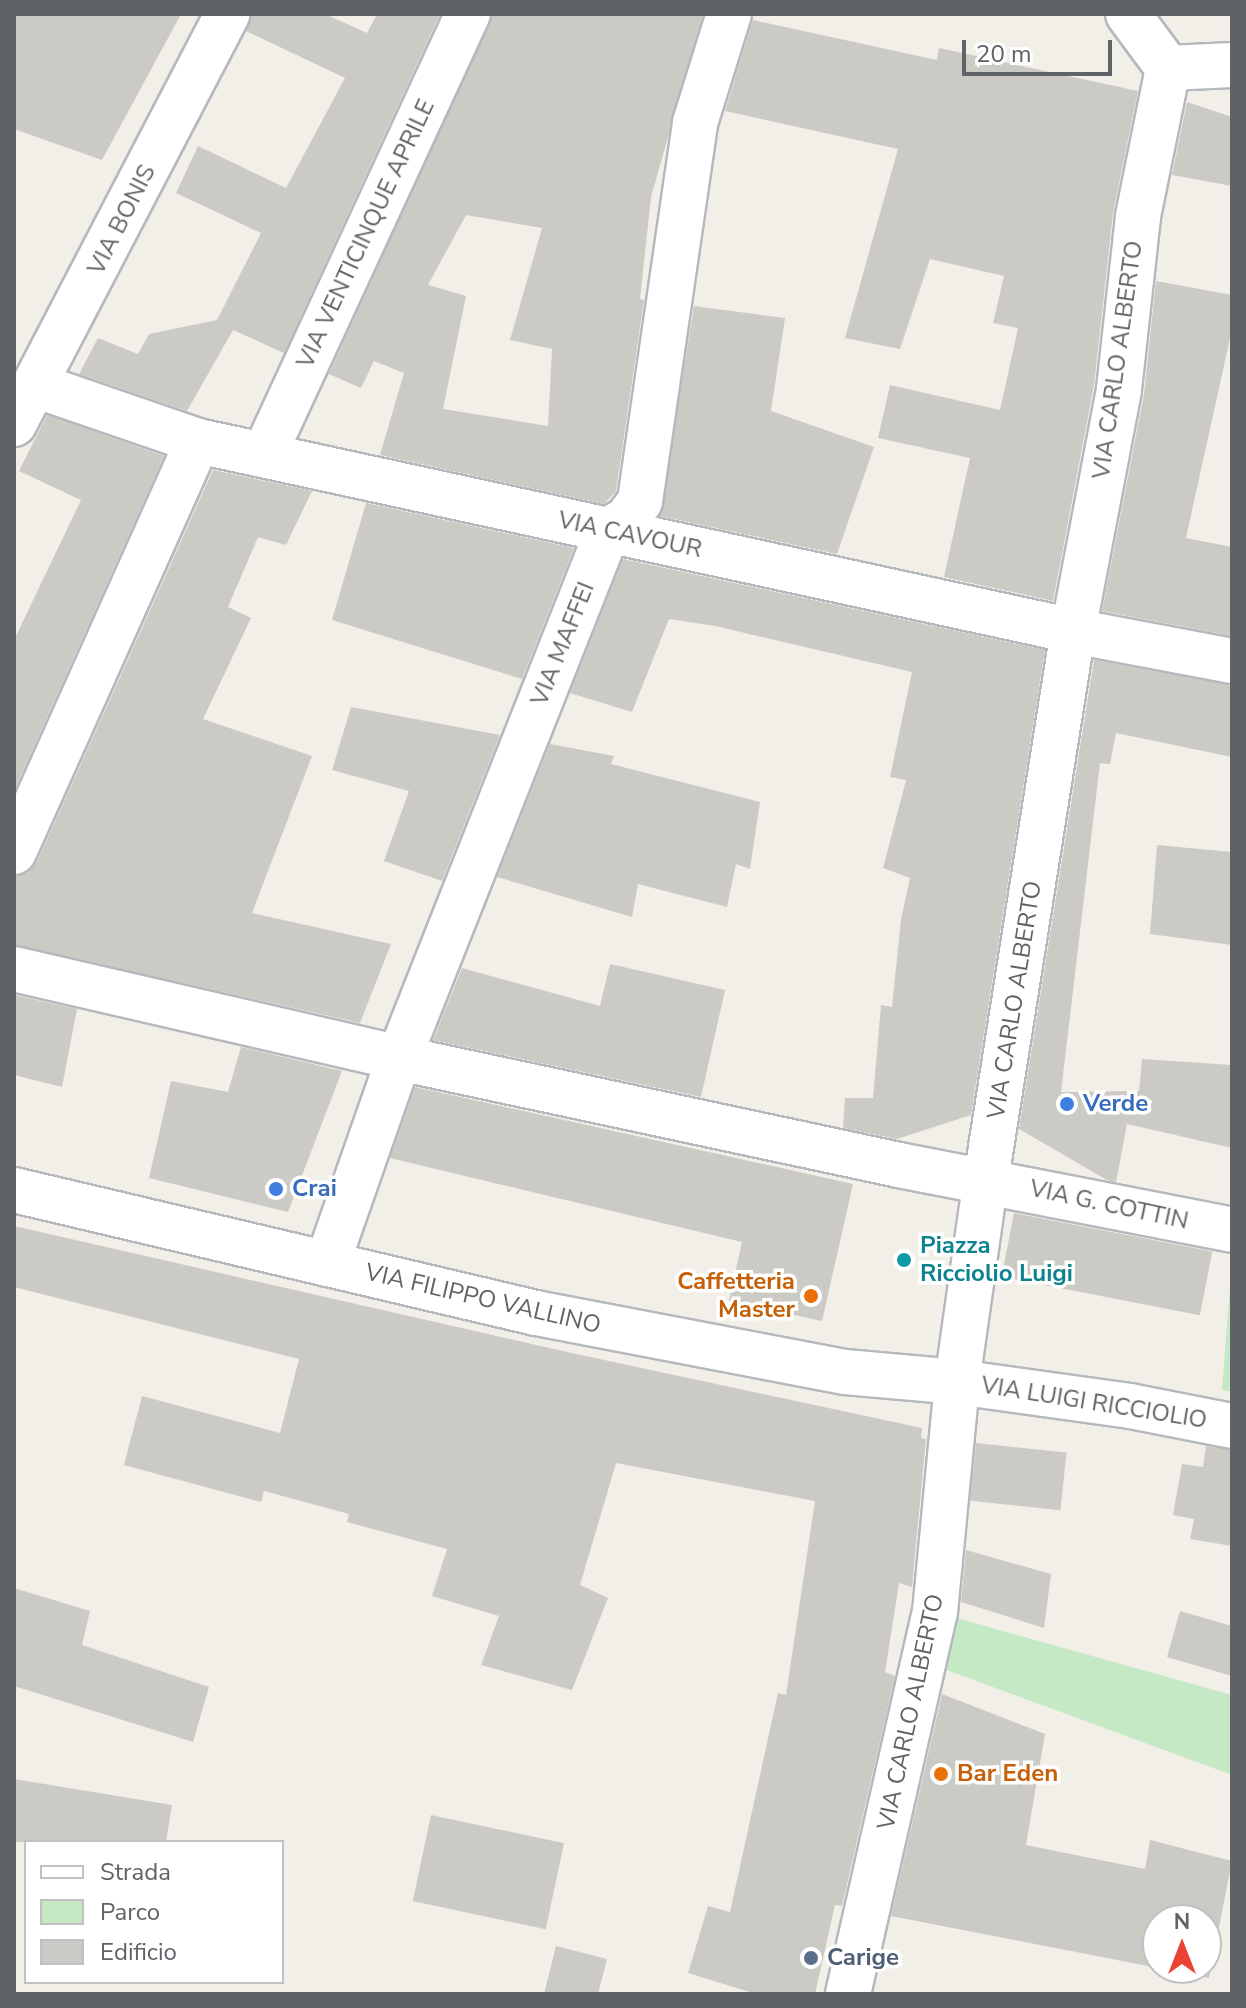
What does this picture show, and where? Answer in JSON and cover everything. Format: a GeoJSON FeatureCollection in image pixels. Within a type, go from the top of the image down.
{"type":"FeatureCollection","features":[{"type":"Feature","properties":{"kind":"street","name":"VIA BONIS"},"geometry":{"type":"LineString","coordinates":[[14,424],[227,14]]}},
{"type":"Feature","properties":{"kind":"street","name":"VIA VENTICINQUE APRILE"},"geometry":{"type":"LineString","coordinates":[[264,455],[468,14]]}},
{"type":"Feature","properties":{"kind":"street","name":"VIA MAFFEI"},"geometry":{"type":"LineString","coordinates":[[327,1264],[399,1058],[608,530],[627,519],[640,501],[695,123],[729,14]]}},
{"type":"Feature","properties":{"kind":"street"},"geometry":{"type":"LineString","coordinates":[[1128,14],[1168,68],[1232,65]]}},
{"type":"Feature","properties":{"kind":"street","name":"VIA CARLO ALBERTO"},"geometry":{"type":"LineString","coordinates":[[848,1994],[935,1612],[957,1382],[986,1179],[1073,631],[1119,389],[1138,216],[1168,68]]}},
{"type":"Feature","properties":{"kind":"street","name":"VIA CAVOUR"},"geometry":{"type":"LineString","coordinates":[[35,385],[198,441],[1073,631],[1232,661]]}},
{"type":"Feature","properties":{"kind":"street"},"geometry":{"type":"LineString","coordinates":[[14,852],[198,441]]}},
{"type":"Feature","properties":{"kind":"street","name":"VIA G. COTTIN"},"geometry":{"type":"LineString","coordinates":[[14,969],[399,1058],[899,1165],[986,1179],[1232,1230]]}},
{"type":"Feature","properties":{"kind":"street","name":"VIA FILIPPO VALLINO"},"geometry":{"type":"LineString","coordinates":[[14,1190],[536,1313],[845,1372],[957,1382]]}},
{"type":"Feature","properties":{"kind":"street","name":"VIA LUIGI RICCIOLIO"},"geometry":{"type":"LineString","coordinates":[[957,1382],[1130,1406],[1232,1426]]}},
{"type":"Feature","properties":{"kind":"green space"},"geometry":{"type":"Polygon","coordinates":[[[1232,1261],[1232,1392],[1222,1390],[1232,1261]]]}},
{"type":"Feature","properties":{"kind":"green space"},"geometry":{"type":"Polygon","coordinates":[[[935,1612],[1232,1695],[1232,1775],[925,1662],[935,1612]]]}},
{"type":"Feature","properties":{"kind":"building"},"geometry":{"type":"Polygon","coordinates":[[[14,14],[181,14],[102,160],[14,129],[14,14]]]}},
{"type":"Feature","properties":{"kind":"building"},"geometry":{"type":"Polygon","coordinates":[[[252,14],[325,14],[367,33],[377,14],[440,14],[284,353],[233,330],[187,411],[79,374],[98,338],[138,354],[149,334],[217,320],[261,233],[176,193],[198,146],[286,188],[345,78],[246,31],[252,14]]]}},
{"type":"Feature","properties":{"kind":"building"},"geometry":{"type":"Polygon","coordinates":[[[493,14],[703,14],[651,197],[640,299],[644,300],[616,491],[604,504],[380,455],[404,373],[374,361],[361,388],[329,374],[493,14]],[[466,215],[428,285],[466,296],[443,409],[548,426],[552,349],[510,340],[542,228],[466,215]]]}},
{"type":"Feature","properties":{"kind":"building"},"geometry":{"type":"Polygon","coordinates":[[[753,20],[937,60],[939,48],[1138,91],[1113,213],[1094,385],[1053,601],[944,577],[970,458],[878,438],[890,385],[1000,410],[1018,328],[993,323],[1004,276],[930,259],[900,349],[845,338],[898,149],[725,111],[753,20]]]}},
{"type":"Feature","properties":{"kind":"building"},"geometry":{"type":"Polygon","coordinates":[[[1187,102],[1232,117],[1232,186],[1172,175],[1187,102]]]}},
{"type":"Feature","properties":{"kind":"building"},"geometry":{"type":"Polygon","coordinates":[[[1156,281],[1232,295],[1232,329],[1186,538],[1232,547],[1232,636],[1102,611],[1144,394],[1156,281]]]}},
{"type":"Feature","properties":{"kind":"building"},"geometry":{"type":"Polygon","coordinates":[[[694,306],[785,318],[771,411],[874,447],[837,554],[660,516],[694,306]]]}},
{"type":"Feature","properties":{"kind":"building"},"geometry":{"type":"Polygon","coordinates":[[[47,415],[164,456],[14,791],[14,640],[81,500],[19,471],[47,415]]]}},
{"type":"Feature","properties":{"kind":"building"},"geometry":{"type":"Polygon","coordinates":[[[213,470],[312,491],[286,545],[258,537],[228,607],[251,618],[203,719],[312,756],[252,913],[391,944],[360,1023],[14,945],[14,877],[28,873],[37,862],[213,470]]]}},
{"type":"Feature","properties":{"kind":"building"},"geometry":{"type":"Polygon","coordinates":[[[366,503],[574,548],[522,679],[332,620],[366,503]]]}},
{"type":"Feature","properties":{"kind":"building"},"geometry":{"type":"Polygon","coordinates":[[[623,559],[1045,650],[971,1115],[897,1139],[843,1128],[845,1098],[873,1098],[881,1005],[892,1007],[901,919],[910,878],[883,868],[906,780],[890,777],[912,672],[715,626],[669,619],[632,712],[570,693],[623,559]]]}},
{"type":"Feature","properties":{"kind":"building"},"geometry":{"type":"Polygon","coordinates":[[[1094,660],[1232,685],[1232,757],[1116,733],[1110,764],[1100,763],[1061,1092],[1139,1091],[1142,1059],[1232,1065],[1232,1148],[1127,1124],[1116,1182],[1107,1180],[1019,1129],[1094,660]]]}},
{"type":"Feature","properties":{"kind":"building"},"geometry":{"type":"Polygon","coordinates":[[[351,707],[500,735],[442,881],[384,861],[409,791],[332,770],[351,707]]]}},
{"type":"Feature","properties":{"kind":"building"},"geometry":{"type":"Polygon","coordinates":[[[550,744],[614,756],[611,764],[760,802],[750,869],[736,864],[727,907],[638,884],[632,917],[497,877],[550,744]]]}},
{"type":"Feature","properties":{"kind":"building"},"geometry":{"type":"Polygon","coordinates":[[[1157,845],[1232,852],[1232,945],[1150,934],[1157,845]]]}},
{"type":"Feature","properties":{"kind":"building"},"geometry":{"type":"Polygon","coordinates":[[[610,964],[725,990],[701,1097],[433,1040],[462,968],[600,1006],[610,964]]]}},
{"type":"Feature","properties":{"kind":"building"},"geometry":{"type":"Polygon","coordinates":[[[14,995],[77,1009],[62,1087],[14,1075],[14,995]]]}},
{"type":"Feature","properties":{"kind":"building"},"geometry":{"type":"Polygon","coordinates":[[[241,1047],[342,1071],[288,1212],[149,1178],[171,1081],[228,1092],[241,1047]]]}},
{"type":"Feature","properties":{"kind":"building"},"geometry":{"type":"Polygon","coordinates":[[[415,1087],[853,1184],[822,1321],[729,1301],[742,1242],[390,1158],[415,1087]]]}},
{"type":"Feature","properties":{"kind":"building"},"geometry":{"type":"Polygon","coordinates":[[[1014,1213],[1212,1252],[1200,1315],[1002,1277],[1014,1213]]]}},
{"type":"Feature","properties":{"kind":"building"},"geometry":{"type":"Polygon","coordinates":[[[14,1226],[567,1352],[922,1428],[921,1438],[926,1439],[912,1587],[899,1583],[885,1672],[895,1676],[842,1906],[835,1905],[815,1994],[756,1994],[688,1973],[708,1906],[730,1912],[778,1693],[786,1695],[815,1501],[616,1463],[580,1585],[608,1598],[572,1690],[481,1665],[499,1616],[432,1596],[447,1549],[347,1522],[349,1514],[264,1491],[261,1502],[124,1465],[142,1396],[280,1433],[299,1359],[14,1287],[14,1226]]]}},
{"type":"Feature","properties":{"kind":"building"},"geometry":{"type":"Polygon","coordinates":[[[976,1443],[1067,1453],[1060,1510],[970,1501],[976,1443]]]}},
{"type":"Feature","properties":{"kind":"building"},"geometry":{"type":"Polygon","coordinates":[[[1206,1446],[1232,1450],[1232,1546],[1190,1539],[1194,1519],[1173,1515],[1182,1464],[1203,1467],[1206,1446]]]}},
{"type":"Feature","properties":{"kind":"building"},"geometry":{"type":"Polygon","coordinates":[[[966,1550],[1051,1574],[1044,1628],[961,1602],[966,1550]]]}},
{"type":"Feature","properties":{"kind":"building"},"geometry":{"type":"Polygon","coordinates":[[[14,1588],[90,1611],[82,1645],[209,1687],[193,1742],[14,1686],[14,1588]]]}},
{"type":"Feature","properties":{"kind":"building"},"geometry":{"type":"Polygon","coordinates":[[[1180,1611],[1232,1626],[1232,1676],[1167,1657],[1180,1611]]]}},
{"type":"Feature","properties":{"kind":"building"},"geometry":{"type":"Polygon","coordinates":[[[942,1694],[1045,1734],[1026,1845],[1145,1869],[1150,1840],[1232,1861],[1222,1912],[1222,1904],[1142,1904],[1142,1965],[891,1916],[942,1694]]]}},
{"type":"Feature","properties":{"kind":"building"},"geometry":{"type":"Polygon","coordinates":[[[14,1779],[172,1805],[166,1840],[14,1842],[14,1779]]]}},
{"type":"Feature","properties":{"kind":"building"},"geometry":{"type":"Polygon","coordinates":[[[431,1815],[564,1843],[546,1929],[413,1901],[431,1815]]]}},
{"type":"Feature","properties":{"kind":"building"},"geometry":{"type":"Polygon","coordinates":[[[556,1946],[607,1959],[598,1994],[544,1994],[556,1946]]]}},
{"type":"Feature","properties":{"kind":"place","name":"Verde"},"geometry":{"type":"Point","coordinates":[1067,1104]}},
{"type":"Feature","properties":{"kind":"place","name":"Crai"},"geometry":{"type":"Point","coordinates":[276,1189]}},
{"type":"Feature","properties":{"kind":"place","name":"Piazza Ricciolio Luigi"},"geometry":{"type":"Point","coordinates":[904,1260]}},
{"type":"Feature","properties":{"kind":"place","name":"Caffetteria Master"},"geometry":{"type":"Point","coordinates":[811,1296]}},
{"type":"Feature","properties":{"kind":"place","name":"Bar Eden"},"geometry":{"type":"Point","coordinates":[941,1774]}},
{"type":"Feature","properties":{"kind":"place","name":"Carige"},"geometry":{"type":"Point","coordinates":[811,1958]}}]}
